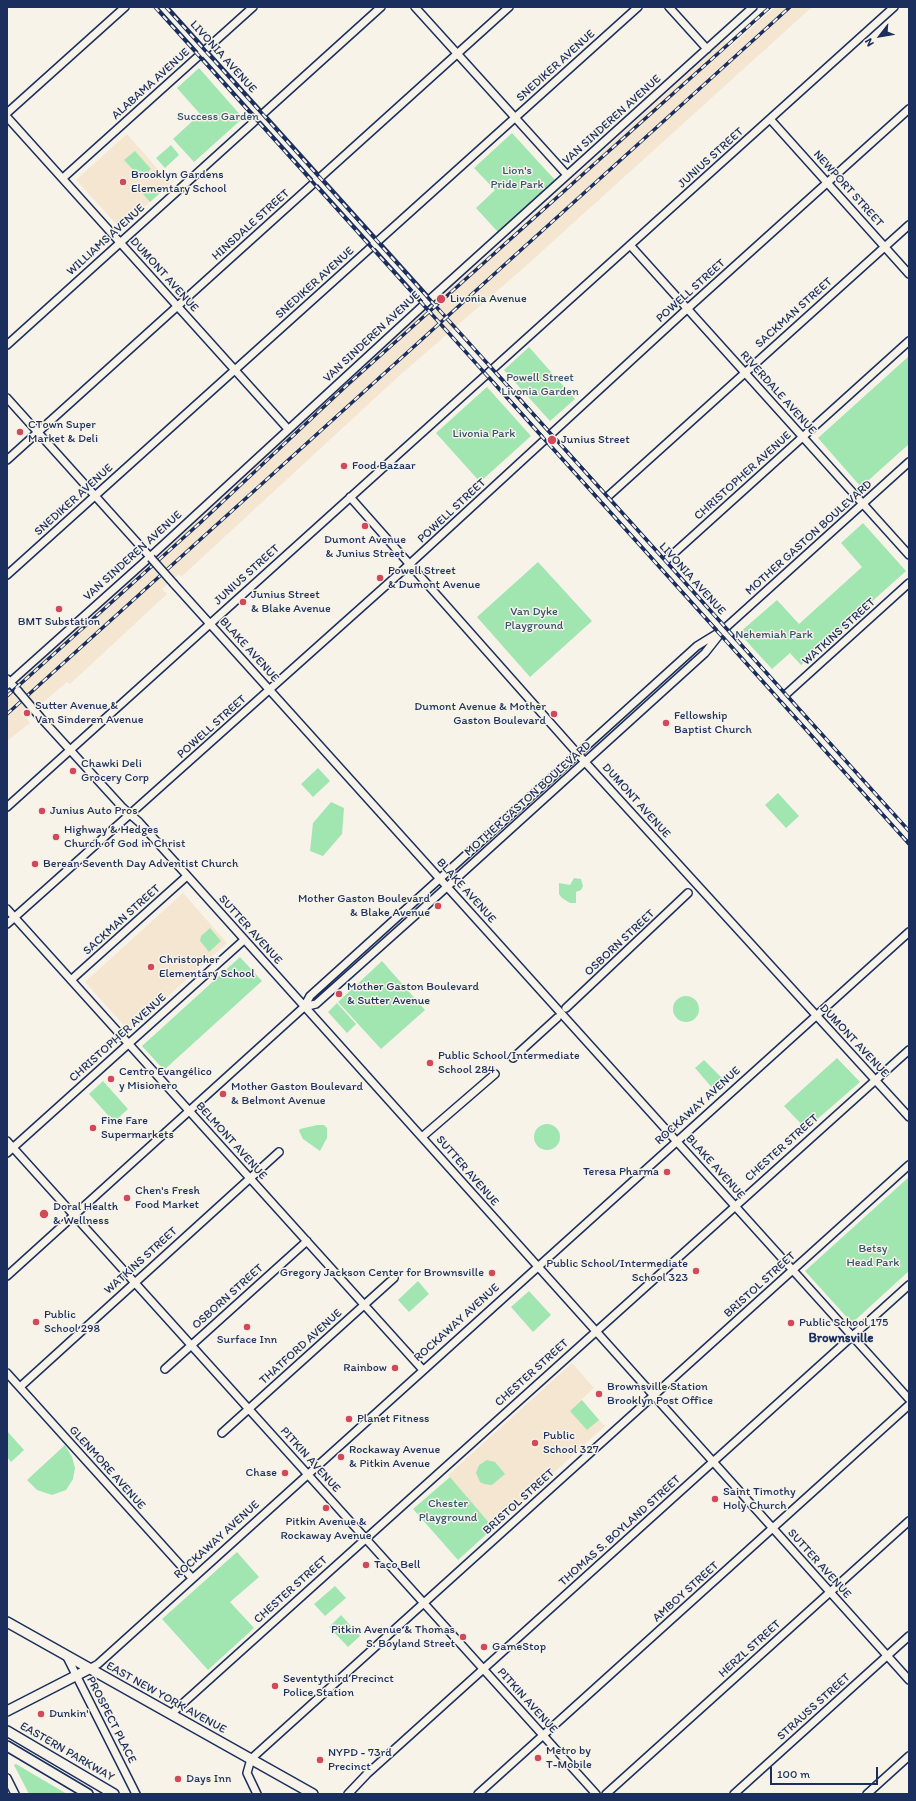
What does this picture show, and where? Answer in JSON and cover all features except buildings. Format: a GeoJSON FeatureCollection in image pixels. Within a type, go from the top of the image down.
{"type":"FeatureCollection","features":[{"type":"Feature","properties":{"kind":"main road","name":"EAST NEW YORK AVENUE"},"geometry":{"type":"LineString","coordinates":[[7,1622],[313,1794]]}},
{"type":"Feature","properties":{"kind":"main road","name":"ROCKAWAY AVENUE"},"geometry":{"type":"LineString","coordinates":[[7,1711],[89,1669]]}},
{"type":"Feature","properties":{"kind":"main road","name":"EASTERN PARKWAY"},"geometry":{"type":"LineString","coordinates":[[7,1731],[114,1794]]}},
{"type":"Feature","properties":{"kind":"main road"},"geometry":{"type":"LineString","coordinates":[[8,1749],[88,1794]]}},
{"type":"Feature","properties":{"kind":"street"},"geometry":{"type":"LineString","coordinates":[[7,113],[125,7]]}},
{"type":"Feature","properties":{"kind":"street","name":"LIVONIA AVENUE"},"geometry":{"type":"LineString","coordinates":[[163,7],[428,301]]}},
{"type":"Feature","properties":{"kind":"street","name":"ALABAMA AVENUE"},"geometry":{"type":"LineString","coordinates":[[63,178],[253,7]]}},
{"type":"Feature","properties":{"kind":"street","name":"WILLIAMS AVENUE"},"geometry":{"type":"LineString","coordinates":[[7,345],[381,7]]}},
{"type":"Feature","properties":{"kind":"street"},"geometry":{"type":"LineString","coordinates":[[415,7],[567,175]]}},
{"type":"Feature","properties":{"kind":"street","name":"HINSDALE STREET"},"geometry":{"type":"LineString","coordinates":[[7,460],[510,7]]}},
{"type":"Feature","properties":{"kind":"street","name":"SNEDIKER AVENUE"},"geometry":{"type":"LineString","coordinates":[[7,575],[638,7]]}},
{"type":"Feature","properties":{"kind":"street"},"geometry":{"type":"LineString","coordinates":[[669,7],[707,49]]}},
{"type":"Feature","properties":{"kind":"street","name":"VAN SINDEREN AVENUE"},"geometry":{"type":"LineString","coordinates":[[8,682],[151,558],[288,429],[753,7]]}},
{"type":"Feature","properties":{"kind":"street","name":"JUNIUS STREET"},"geometry":{"type":"LineString","coordinates":[[7,807],[894,7]]}},
{"type":"Feature","properties":{"kind":"street","name":"POWELL STREET"},"geometry":{"type":"LineString","coordinates":[[7,924],[410,565],[687,309],[909,109]]}},
{"type":"Feature","properties":{"kind":"street","name":"DUMONT AVENUE"},"geometry":{"type":"LineString","coordinates":[[7,117],[288,429]]}},
{"type":"Feature","properties":{"kind":"street","name":"NEWPORT STREET"},"geometry":{"type":"LineString","coordinates":[[770,119],[909,274]]}},
{"type":"Feature","properties":{"kind":"street","name":"SACKMAN STREET"},"geometry":{"type":"LineString","coordinates":[[605,498],[909,225]]}},
{"type":"Feature","properties":{"kind":"street","name":"RIVERDALE AVENUE"},"geometry":{"type":"LineString","coordinates":[[630,246],[909,555]]}},
{"type":"Feature","properties":{"kind":"street","name":"CHRISTOPHER AVENUE"},"geometry":{"type":"LineString","coordinates":[[663,563],[909,341]]}},
{"type":"Feature","properties":{"kind":"street","name":"LIVONIA AVENUE"},"geometry":{"type":"LineString","coordinates":[[490,372],[909,836]]}},
{"type":"Feature","properties":{"kind":"street","name":"BLAKE AVENUE"},"geometry":{"type":"LineString","coordinates":[[7,398],[909,1398]]}},
{"type":"Feature","properties":{"kind":"street","name":"MOTHER GASTON BOULEVARD"},"geometry":{"type":"LineString","coordinates":[[304,1007],[316,1004],[447,887],[705,653],[723,630],[909,462]]}},
{"type":"Feature","properties":{"kind":"street","name":"DUMONT AVENUE"},"geometry":{"type":"LineString","coordinates":[[350,498],[585,762],[909,1117]]}},
{"type":"Feature","properties":{"kind":"street","name":"WATKINS STREET"},"geometry":{"type":"LineString","coordinates":[[783,697],[909,583]]}},
{"type":"Feature","properties":{"kind":"street","name":"MOTHER GASTON BOULEVARD"},"geometry":{"type":"LineString","coordinates":[[7,1276],[304,1007],[310,996],[697,646],[723,630]]}},
{"type":"Feature","properties":{"kind":"street","name":"SUTTER AVENUE"},"geometry":{"type":"LineString","coordinates":[[8,682],[18,691],[70,750],[187,876],[909,1680]]}},
{"type":"Feature","properties":{"kind":"street","name":"SACKMAN STREET"},"geometry":{"type":"LineString","coordinates":[[71,980],[187,876]]}},
{"type":"Feature","properties":{"kind":"street","name":"OSBORN STREET"},"geometry":{"type":"LineString","coordinates":[[566,1008],[688,894]]}},
{"type":"Feature","properties":{"kind":"street","name":"BELMONT AVENUE"},"geometry":{"type":"LineString","coordinates":[[7,909],[423,1370]]}},
{"type":"Feature","properties":{"kind":"street","name":"ROCKAWAY AVENUE"},"geometry":{"type":"LineString","coordinates":[[89,1669],[98,1664],[909,932]]}},
{"type":"Feature","properties":{"kind":"street","name":"CHRISTOPHER AVENUE"},"geometry":{"type":"LineString","coordinates":[[7,1153],[244,940]]}},
{"type":"Feature","properties":{"kind":"street"},"geometry":{"type":"LineString","coordinates":[[513,1058],[557,1018]]}},
{"type":"Feature","properties":{"kind":"street","name":"CHESTER STREET"},"geometry":{"type":"LineString","coordinates":[[171,1714],[734,1205],[909,1050]]}},
{"type":"Feature","properties":{"kind":"street"},"geometry":{"type":"LineString","coordinates":[[422,1137],[495,1074]]}},
{"type":"Feature","properties":{"kind":"street","name":"PITKIN AVENUE"},"geometry":{"type":"LineString","coordinates":[[7,1141],[596,1794]]}},
{"type":"Feature","properties":{"kind":"street","name":"WATKINS STREET"},"geometry":{"type":"LineString","coordinates":[[20,1387],[279,1152]]}},
{"type":"Feature","properties":{"kind":"street","name":"BRISTOL STREET"},"geometry":{"type":"LineString","coordinates":[[251,1759],[909,1165]]}},
{"type":"Feature","properties":{"kind":"street","name":"OSBORN STREET"},"geometry":{"type":"LineString","coordinates":[[165,1369],[306,1241]]}},
{"type":"Feature","properties":{"kind":"street","name":"THATFORD AVENUE"},"geometry":{"type":"LineString","coordinates":[[222,1433],[394,1278]]}},
{"type":"Feature","properties":{"kind":"street","name":"THOMAS S. BOYLAND STREET"},"geometry":{"type":"LineString","coordinates":[[348,1794],[909,1285]]}},
{"type":"Feature","properties":{"kind":"street","name":"GLENMORE AVENUE"},"geometry":{"type":"LineString","coordinates":[[7,1373],[192,1578]]}},
{"type":"Feature","properties":{"kind":"street","name":"AMBOY STREET"},"geometry":{"type":"LineString","coordinates":[[478,1794],[909,1405]]}},
{"type":"Feature","properties":{"kind":"street","name":"HERZL STREET"},"geometry":{"type":"LineString","coordinates":[[606,1794],[909,1521]]}},
{"type":"Feature","properties":{"kind":"street","name":"STRAUSS STREET"},"geometry":{"type":"LineString","coordinates":[[734,1794],[909,1636]]}},
{"type":"Feature","properties":{"kind":"street","name":"PROSPECT PLACE"},"geometry":{"type":"LineString","coordinates":[[67,1657],[136,1794]]}},
{"type":"Feature","properties":{"kind":"street"},"geometry":{"type":"LineString","coordinates":[[867,1794],[909,1756]]}},
{"type":"Feature","properties":{"kind":"street"},"geometry":{"type":"LineString","coordinates":[[251,1759],[247,1773],[257,1794]]}},
{"type":"Feature","properties":{"kind":"street"},"geometry":{"type":"LineString","coordinates":[[7,1778],[15,1794]]}},
{"type":"Feature","properties":{"kind":"shaded area"},"geometry":{"type":"Polygon","coordinates":[[[775,7],[812,7],[528,264],[399,376],[181,577],[179,574],[162,589],[167,594],[70,684],[67,682],[26,717],[30,723],[7,741],[7,689],[343,382],[510,236],[724,40],[730,47],[775,7]]]}},
{"type":"Feature","properties":{"kind":"shaded area","name":"Brooklyn Gardens Elementary School"},"geometry":{"type":"Polygon","coordinates":[[[127,134],[171,184],[120,228],[76,180],[127,134]]]}},
{"type":"Feature","properties":{"kind":"shaded area","name":"Christopher Elementary School"},"geometry":{"type":"Polygon","coordinates":[[[183,893],[227,943],[129,1031],[85,982],[183,893]]]}},
{"type":"Feature","properties":{"kind":"shaded area","name":"Public School 327"},"geometry":{"type":"Polygon","coordinates":[[[572,1363],[594,1388],[581,1400],[605,1426],[497,1524],[495,1522],[491,1525],[448,1475],[572,1363]]]}},
{"type":"Feature","properties":{"kind":"green space","name":"Success Garden"},"geometry":{"type":"Polygon","coordinates":[[[199,68],[243,118],[194,162],[173,139],[200,114],[177,88],[199,68]]]}},
{"type":"Feature","properties":{"kind":"green space","name":"Lion's Pride Park"},"geometry":{"type":"Polygon","coordinates":[[[512,133],[555,180],[498,232],[476,208],[495,190],[474,168],[512,133]]]}},
{"type":"Feature","properties":{"kind":"green space"},"geometry":{"type":"Polygon","coordinates":[[[171,145],[179,155],[165,168],[156,158],[171,145]]]}},
{"type":"Feature","properties":{"kind":"green space"},"geometry":{"type":"Polygon","coordinates":[[[135,151],[151,169],[141,178],[124,160],[135,151]]]}},
{"type":"Feature","properties":{"kind":"green space"},"geometry":{"type":"Polygon","coordinates":[[[153,186],[160,193],[150,202],[143,194],[153,186]]]}},
{"type":"Feature","properties":{"kind":"green space","name":"Powell Street Livonia Garden"},"geometry":{"type":"Polygon","coordinates":[[[529,347],[575,399],[550,421],[504,370],[529,347]]]}},
{"type":"Feature","properties":{"kind":"green space"},"geometry":{"type":"Polygon","coordinates":[[[909,356],[909,444],[861,487],[818,438],[909,356]]]}},
{"type":"Feature","properties":{"kind":"green space","name":"Livonia Park"},"geometry":{"type":"Polygon","coordinates":[[[487,387],[531,436],[480,482],[436,433],[487,387]]]}},
{"type":"Feature","properties":{"kind":"green space","name":"Nehemiah Park"},"geometry":{"type":"Polygon","coordinates":[[[863,523],[906,571],[801,665],[790,653],[772,669],[739,633],[777,600],[799,624],[862,567],[841,543],[863,523]]]}},
{"type":"Feature","properties":{"kind":"green space","name":"Van Dyke Playground"},"geometry":{"type":"Polygon","coordinates":[[[538,562],[592,621],[530,677],[477,617],[538,562]]]}},
{"type":"Feature","properties":{"kind":"green space"},"geometry":{"type":"Polygon","coordinates":[[[318,768],[330,781],[313,797],[301,784],[318,768]]]}},
{"type":"Feature","properties":{"kind":"green space"},"geometry":{"type":"Polygon","coordinates":[[[778,793],[799,816],[786,828],[765,805],[778,793]]]}},
{"type":"Feature","properties":{"kind":"green space"},"geometry":{"type":"Polygon","coordinates":[[[331,802],[344,808],[342,834],[323,856],[310,851],[313,823],[331,802]]]}},
{"type":"Feature","properties":{"kind":"green space"},"geometry":{"type":"Polygon","coordinates":[[[574,878],[581,879],[583,886],[581,890],[576,892],[576,903],[570,903],[559,894],[559,883],[570,885],[574,878]]]}},
{"type":"Feature","properties":{"kind":"green space"},"geometry":{"type":"Polygon","coordinates":[[[210,928],[221,941],[209,952],[200,941],[201,936],[210,928]]]}},
{"type":"Feature","properties":{"kind":"green space"},"geometry":{"type":"Polygon","coordinates":[[[240,957],[262,981],[164,1070],[142,1046],[240,957]]]}},
{"type":"Feature","properties":{"kind":"green space"},"geometry":{"type":"Polygon","coordinates":[[[382,961],[425,1010],[381,1049],[338,1002],[382,961]]]}},
{"type":"Feature","properties":{"kind":"green space"},"geometry":{"type":"Polygon","coordinates":[[[686,996],[695,1000],[699,1009],[695,1018],[686,1022],[677,1018],[673,1009],[677,1000],[686,996]]]}},
{"type":"Feature","properties":{"kind":"green space"},"geometry":{"type":"Polygon","coordinates":[[[337,1003],[356,1024],[347,1033],[328,1012],[337,1003]]]}},
{"type":"Feature","properties":{"kind":"green space"},"geometry":{"type":"Polygon","coordinates":[[[837,1058],[860,1082],[806,1129],[784,1106],[837,1058]]]}},
{"type":"Feature","properties":{"kind":"green space"},"geometry":{"type":"Polygon","coordinates":[[[704,1060],[724,1080],[714,1090],[695,1068],[704,1060]]]}},
{"type":"Feature","properties":{"kind":"green space"},"geometry":{"type":"Polygon","coordinates":[[[103,1081],[128,1109],[114,1122],[89,1094],[103,1081]]]}},
{"type":"Feature","properties":{"kind":"green space"},"geometry":{"type":"Polygon","coordinates":[[[547,1124],[557,1127],[560,1137],[557,1147],[547,1150],[537,1147],[534,1137],[537,1127],[547,1124]]]}},
{"type":"Feature","properties":{"kind":"green space"},"geometry":{"type":"Polygon","coordinates":[[[324,1125],[327,1128],[327,1138],[320,1151],[303,1139],[299,1131],[300,1129],[324,1125]]]}},
{"type":"Feature","properties":{"kind":"green space","name":"Betsy Head Park"},"geometry":{"type":"Polygon","coordinates":[[[909,1177],[909,1271],[852,1323],[805,1271],[909,1177]]]}},
{"type":"Feature","properties":{"kind":"green space"},"geometry":{"type":"Polygon","coordinates":[[[418,1281],[429,1294],[409,1312],[398,1300],[418,1281]]]}},
{"type":"Feature","properties":{"kind":"green space"},"geometry":{"type":"Polygon","coordinates":[[[529,1291],[551,1315],[533,1332],[511,1307],[529,1291]]]}},
{"type":"Feature","properties":{"kind":"green space"},"geometry":{"type":"Polygon","coordinates":[[[582,1400],[599,1420],[587,1430],[570,1411],[582,1400]]]}},
{"type":"Feature","properties":{"kind":"green space"},"geometry":{"type":"Polygon","coordinates":[[[7,1431],[24,1450],[11,1462],[7,1457],[7,1431]]]}},
{"type":"Feature","properties":{"kind":"green space"},"geometry":{"type":"Polygon","coordinates":[[[65,1445],[72,1457],[75,1468],[73,1479],[66,1490],[52,1495],[37,1490],[27,1480],[65,1445]]]}},
{"type":"Feature","properties":{"kind":"green space"},"geometry":{"type":"Polygon","coordinates":[[[487,1460],[495,1462],[505,1474],[492,1485],[480,1482],[476,1473],[479,1465],[487,1460]]]}},
{"type":"Feature","properties":{"kind":"green space","name":"Chester Playground"},"geometry":{"type":"Polygon","coordinates":[[[450,1477],[491,1525],[488,1529],[490,1531],[458,1560],[413,1509],[450,1477]]]}},
{"type":"Feature","properties":{"kind":"green space"},"geometry":{"type":"Polygon","coordinates":[[[237,1552],[259,1577],[230,1602],[254,1628],[208,1670],[162,1619],[237,1552]]]}},
{"type":"Feature","properties":{"kind":"green space"},"geometry":{"type":"Polygon","coordinates":[[[335,1586],[346,1598],[325,1616],[314,1604],[335,1586]]]}},
{"type":"Feature","properties":{"kind":"green space"},"geometry":{"type":"Polygon","coordinates":[[[341,1615],[360,1636],[348,1647],[329,1627],[341,1615]]]}},
{"type":"Feature","properties":{"kind":"green space"},"geometry":{"type":"Polygon","coordinates":[[[16,1764],[67,1794],[29,1794],[14,1765],[16,1764]]]}},
{"type":"Feature","properties":{"kind":"railway"},"geometry":{"type":"LineString","coordinates":[[155,7],[909,844]]}},
{"type":"Feature","properties":{"kind":"railway"},"geometry":{"type":"LineString","coordinates":[[166,7],[909,831]]}},
{"type":"Feature","properties":{"kind":"railway"},"geometry":{"type":"LineString","coordinates":[[7,696],[201,522],[345,387],[770,7]]}},
{"type":"Feature","properties":{"kind":"railway"},"geometry":{"type":"LineString","coordinates":[[7,714],[790,7]]}},
{"type":"Feature","properties":{"kind":"place","name":"Brooklyn Gardens Elementary School"},"geometry":{"type":"Point","coordinates":[123,182]}},
{"type":"Feature","properties":{"kind":"place","name":"Livonia Avenue"},"geometry":{"type":"Point","coordinates":[441,299]}},
{"type":"Feature","properties":{"kind":"place","name":"CTown Super Market & Deli"},"geometry":{"type":"Point","coordinates":[20,432]}},
{"type":"Feature","properties":{"kind":"place","name":"Junius Street"},"geometry":{"type":"Point","coordinates":[552,440]}},
{"type":"Feature","properties":{"kind":"place","name":"Food Bazaar"},"geometry":{"type":"Point","coordinates":[344,466]}},
{"type":"Feature","properties":{"kind":"place","name":"Dumont Avenue & Junius Street"},"geometry":{"type":"Point","coordinates":[365,526]}},
{"type":"Feature","properties":{"kind":"place","name":"Powell Street & Dumont Avenue"},"geometry":{"type":"Point","coordinates":[380,578]}},
{"type":"Feature","properties":{"kind":"place","name":"Junius Street & Blake Avenue"},"geometry":{"type":"Point","coordinates":[243,602]}},
{"type":"Feature","properties":{"kind":"place","name":"BMT Substation"},"geometry":{"type":"Point","coordinates":[59,609]}},
{"type":"Feature","properties":{"kind":"place","name":"Sutter Avenue & Van Sinderen Avenue"},"geometry":{"type":"Point","coordinates":[27,713]}},
{"type":"Feature","properties":{"kind":"place","name":"Dumont Avenue & Mother Gaston Boulevard"},"geometry":{"type":"Point","coordinates":[554,714]}},
{"type":"Feature","properties":{"kind":"place","name":"Fellowship Baptist Church"},"geometry":{"type":"Point","coordinates":[666,723]}},
{"type":"Feature","properties":{"kind":"place","name":"Chawki Deli Grocery Corp"},"geometry":{"type":"Point","coordinates":[73,771]}},
{"type":"Feature","properties":{"kind":"place","name":"Junius Auto Pros"},"geometry":{"type":"Point","coordinates":[42,811]}},
{"type":"Feature","properties":{"kind":"place","name":"Highway & Hedges Church of God in Christ"},"geometry":{"type":"Point","coordinates":[56,837]}},
{"type":"Feature","properties":{"kind":"place","name":"Berean Seventh Day Adventist Church"},"geometry":{"type":"Point","coordinates":[35,864]}},
{"type":"Feature","properties":{"kind":"place","name":"Mother Gaston Boulevard & Blake Avenue"},"geometry":{"type":"Point","coordinates":[438,906]}},
{"type":"Feature","properties":{"kind":"place","name":"Christopher Elementary School"},"geometry":{"type":"Point","coordinates":[151,967]}},
{"type":"Feature","properties":{"kind":"place","name":"Mother Gaston Boulevard & Sutter Avenue"},"geometry":{"type":"Point","coordinates":[339,994]}},
{"type":"Feature","properties":{"kind":"place","name":"Public School/Intermediate School 284"},"geometry":{"type":"Point","coordinates":[430,1063]}},
{"type":"Feature","properties":{"kind":"place","name":"Centro Evangélico y Misionero"},"geometry":{"type":"Point","coordinates":[111,1079]}},
{"type":"Feature","properties":{"kind":"place","name":"Mother Gaston Boulevard & Belmont Avenue"},"geometry":{"type":"Point","coordinates":[223,1094]}},
{"type":"Feature","properties":{"kind":"place","name":"Fine Fare Supermarkets"},"geometry":{"type":"Point","coordinates":[93,1128]}},
{"type":"Feature","properties":{"kind":"place","name":"Teresa Pharma"},"geometry":{"type":"Point","coordinates":[667,1172]}},
{"type":"Feature","properties":{"kind":"place","name":"Chen's Fresh Food Market"},"geometry":{"type":"Point","coordinates":[127,1198]}},
{"type":"Feature","properties":{"kind":"place","name":"Doral Health & Wellness"},"geometry":{"type":"Point","coordinates":[44,1214]}},
{"type":"Feature","properties":{"kind":"place","name":"Public School/Intermediate School 323"},"geometry":{"type":"Point","coordinates":[696,1271]}},
{"type":"Feature","properties":{"kind":"place","name":"Gregory Jackson Center for Brownsville"},"geometry":{"type":"Point","coordinates":[492,1273]}},
{"type":"Feature","properties":{"kind":"place","name":"Public School 298"},"geometry":{"type":"Point","coordinates":[36,1322]}},
{"type":"Feature","properties":{"kind":"place","name":"Public School 175"},"geometry":{"type":"Point","coordinates":[791,1323]}},
{"type":"Feature","properties":{"kind":"place","name":"Surface Inn"},"geometry":{"type":"Point","coordinates":[247,1327]}},
{"type":"Feature","properties":{"kind":"place","name":"Rainbow"},"geometry":{"type":"Point","coordinates":[395,1368]}},
{"type":"Feature","properties":{"kind":"place","name":"Brownsville Station Brooklyn Post Office"},"geometry":{"type":"Point","coordinates":[599,1394]}},
{"type":"Feature","properties":{"kind":"place","name":"Planet Fitness"},"geometry":{"type":"Point","coordinates":[349,1419]}},
{"type":"Feature","properties":{"kind":"place","name":"Public School 327"},"geometry":{"type":"Point","coordinates":[535,1443]}},
{"type":"Feature","properties":{"kind":"place","name":"Rockaway Avenue & Pitkin Avenue"},"geometry":{"type":"Point","coordinates":[341,1457]}},
{"type":"Feature","properties":{"kind":"place","name":"Chase"},"geometry":{"type":"Point","coordinates":[285,1473]}},
{"type":"Feature","properties":{"kind":"place","name":"Saint Timothy Holy Church"},"geometry":{"type":"Point","coordinates":[715,1499]}},
{"type":"Feature","properties":{"kind":"place","name":"Pitkin Avenue & Rockaway Avenue"},"geometry":{"type":"Point","coordinates":[326,1508]}},
{"type":"Feature","properties":{"kind":"place","name":"Taco Bell"},"geometry":{"type":"Point","coordinates":[366,1565]}},
{"type":"Feature","properties":{"kind":"place","name":"Pitkin Avenue & Thomas S. Boyland Street"},"geometry":{"type":"Point","coordinates":[463,1637]}},
{"type":"Feature","properties":{"kind":"place","name":"GameStop"},"geometry":{"type":"Point","coordinates":[484,1647]}},
{"type":"Feature","properties":{"kind":"place","name":"Seventythird Precinct Police Station"},"geometry":{"type":"Point","coordinates":[275,1686]}},
{"type":"Feature","properties":{"kind":"place","name":"Dunkin'"},"geometry":{"type":"Point","coordinates":[41,1714]}},
{"type":"Feature","properties":{"kind":"place","name":"Metro by T-Mobile"},"geometry":{"type":"Point","coordinates":[538,1758]}},
{"type":"Feature","properties":{"kind":"place","name":"NYPD - 73rd Precinct"},"geometry":{"type":"Point","coordinates":[320,1760]}},
{"type":"Feature","properties":{"kind":"place","name":"Days Inn"},"geometry":{"type":"Point","coordinates":[178,1779]}},
{"type":"Feature","properties":{"kind":"district","name":"Brownsville"},"geometry":{"type":"Point","coordinates":[841,1339]}}]}
